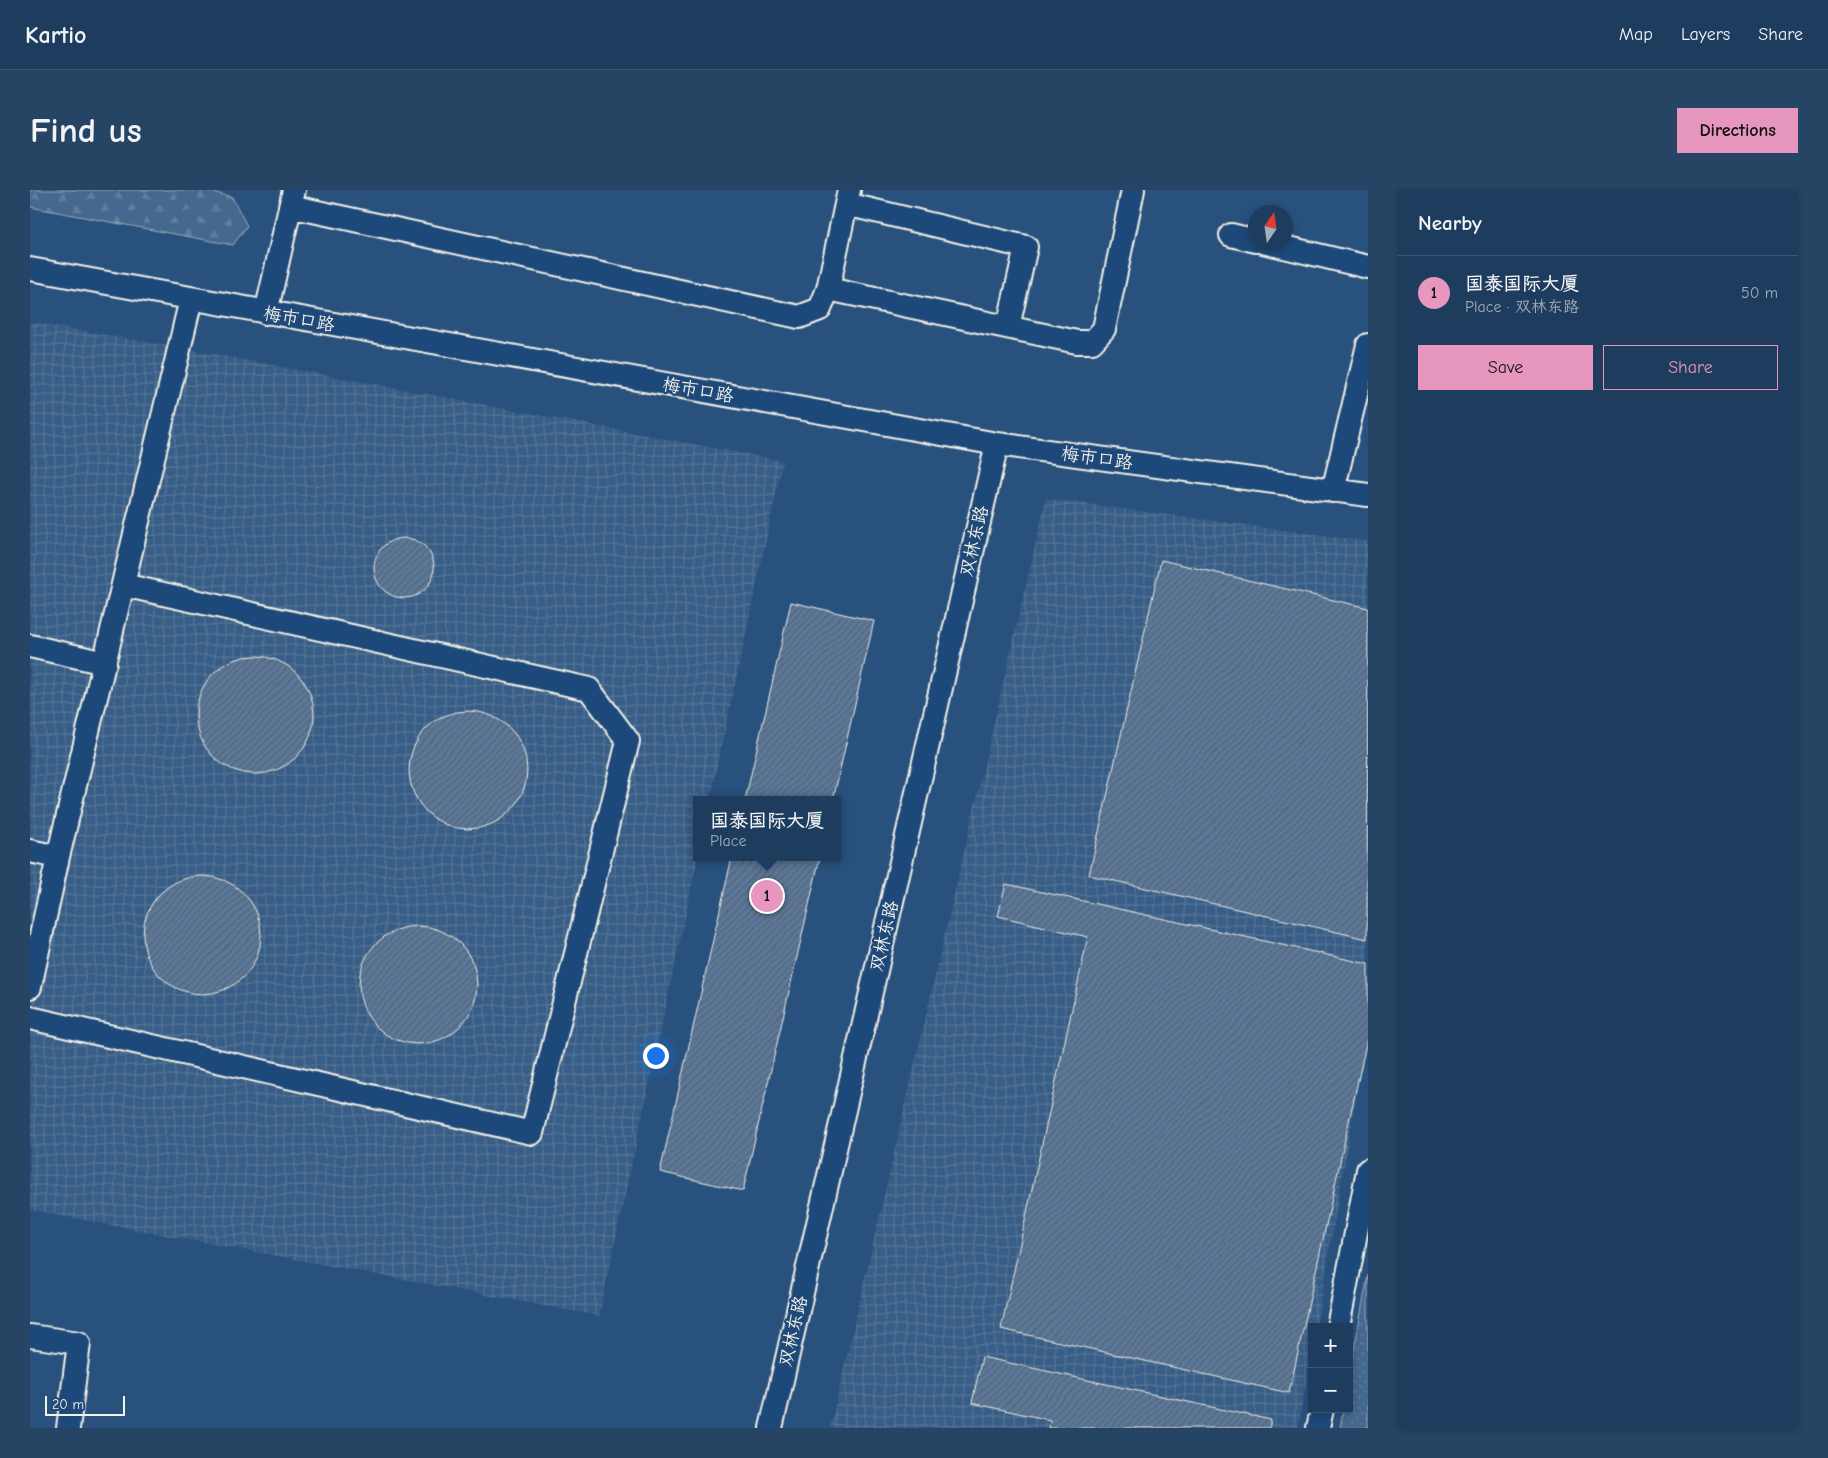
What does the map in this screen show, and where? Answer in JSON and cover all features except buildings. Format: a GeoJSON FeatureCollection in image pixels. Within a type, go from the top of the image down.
{"type":"FeatureCollection","features":[{"type":"Feature","properties":{"kind":"street"},"geometry":{"type":"LineString","coordinates":[[828,289],[1077,342],[1092,342],[1104,329],[1133,190]]}},
{"type":"Feature","properties":{"kind":"street"},"geometry":{"type":"LineString","coordinates":[[266,313],[292,198],[799,316],[820,309],[828,289],[848,197],[1026,247],[1008,327]]}},
{"type":"Feature","properties":{"kind":"street"},"geometry":{"type":"LineString","coordinates":[[1231,235],[1248,239]]}},
{"type":"Feature","properties":{"kind":"street"},"geometry":{"type":"LineString","coordinates":[[1293,249],[1368,267]]}},
{"type":"Feature","properties":{"kind":"street","name":"梅市口路"},"geometry":{"type":"LineString","coordinates":[[30,269],[997,444],[1368,496]]}},
{"type":"Feature","properties":{"kind":"street"},"geometry":{"type":"LineString","coordinates":[[30,987],[58,858],[191,299]]}},
{"type":"Feature","properties":{"kind":"street"},"geometry":{"type":"LineString","coordinates":[[1334,491],[1368,345]]}},
{"type":"Feature","properties":{"kind":"street","name":"双林东路"},"geometry":{"type":"LineString","coordinates":[[771,1428],[997,444]]}},
{"type":"Feature","properties":{"kind":"street"},"geometry":{"type":"LineString","coordinates":[[30,1018],[532,1134],[628,741],[589,689],[123,585]]}},
{"type":"Feature","properties":{"kind":"street"},"geometry":{"type":"LineString","coordinates":[[30,646],[105,663]]}},
{"type":"Feature","properties":{"kind":"street"},"geometry":{"type":"LineString","coordinates":[[30,851],[58,858]]}},
{"type":"Feature","properties":{"kind":"street"},"geometry":{"type":"LineString","coordinates":[[1339,1323],[1368,1172]]}},
{"type":"Feature","properties":{"kind":"street"},"geometry":{"type":"LineString","coordinates":[[30,1336],[79,1342],[68,1428]]}},
{"type":"Feature","properties":{"kind":"street"},"geometry":{"type":"LineString","coordinates":[[1318,1428],[1321,1413]]}},
{"type":"Feature","properties":{"kind":"shaded area"},"geometry":{"type":"Polygon","coordinates":[[[30,322],[187,349],[783,461],[711,796],[693,796],[693,861],[697,861],[599,1316],[30,1210],[30,322]]]}},
{"type":"Feature","properties":{"kind":"shaded area"},"geometry":{"type":"Polygon","coordinates":[[[1046,499],[1368,541],[1368,1028],[1317,1323],[1308,1323],[1308,1371],[1298,1428],[830,1428],[1046,499]]]}},
{"type":"Feature","properties":{"kind":"green space"},"geometry":{"type":"Polygon","coordinates":[[[30,190],[204,190],[232,197],[247,226],[233,245],[30,207],[30,190]]]}},
{"type":"Feature","properties":{"kind":"green space"},"geometry":{"type":"Polygon","coordinates":[[[1368,1275],[1368,1428],[1340,1428],[1342,1413],[1353,1413],[1353,1356],[1368,1275]]]}},
{"type":"Feature","properties":{"kind":"place","name":"国泰国际大厦"},"geometry":{"type":"Point","coordinates":[767,896]}}]}
